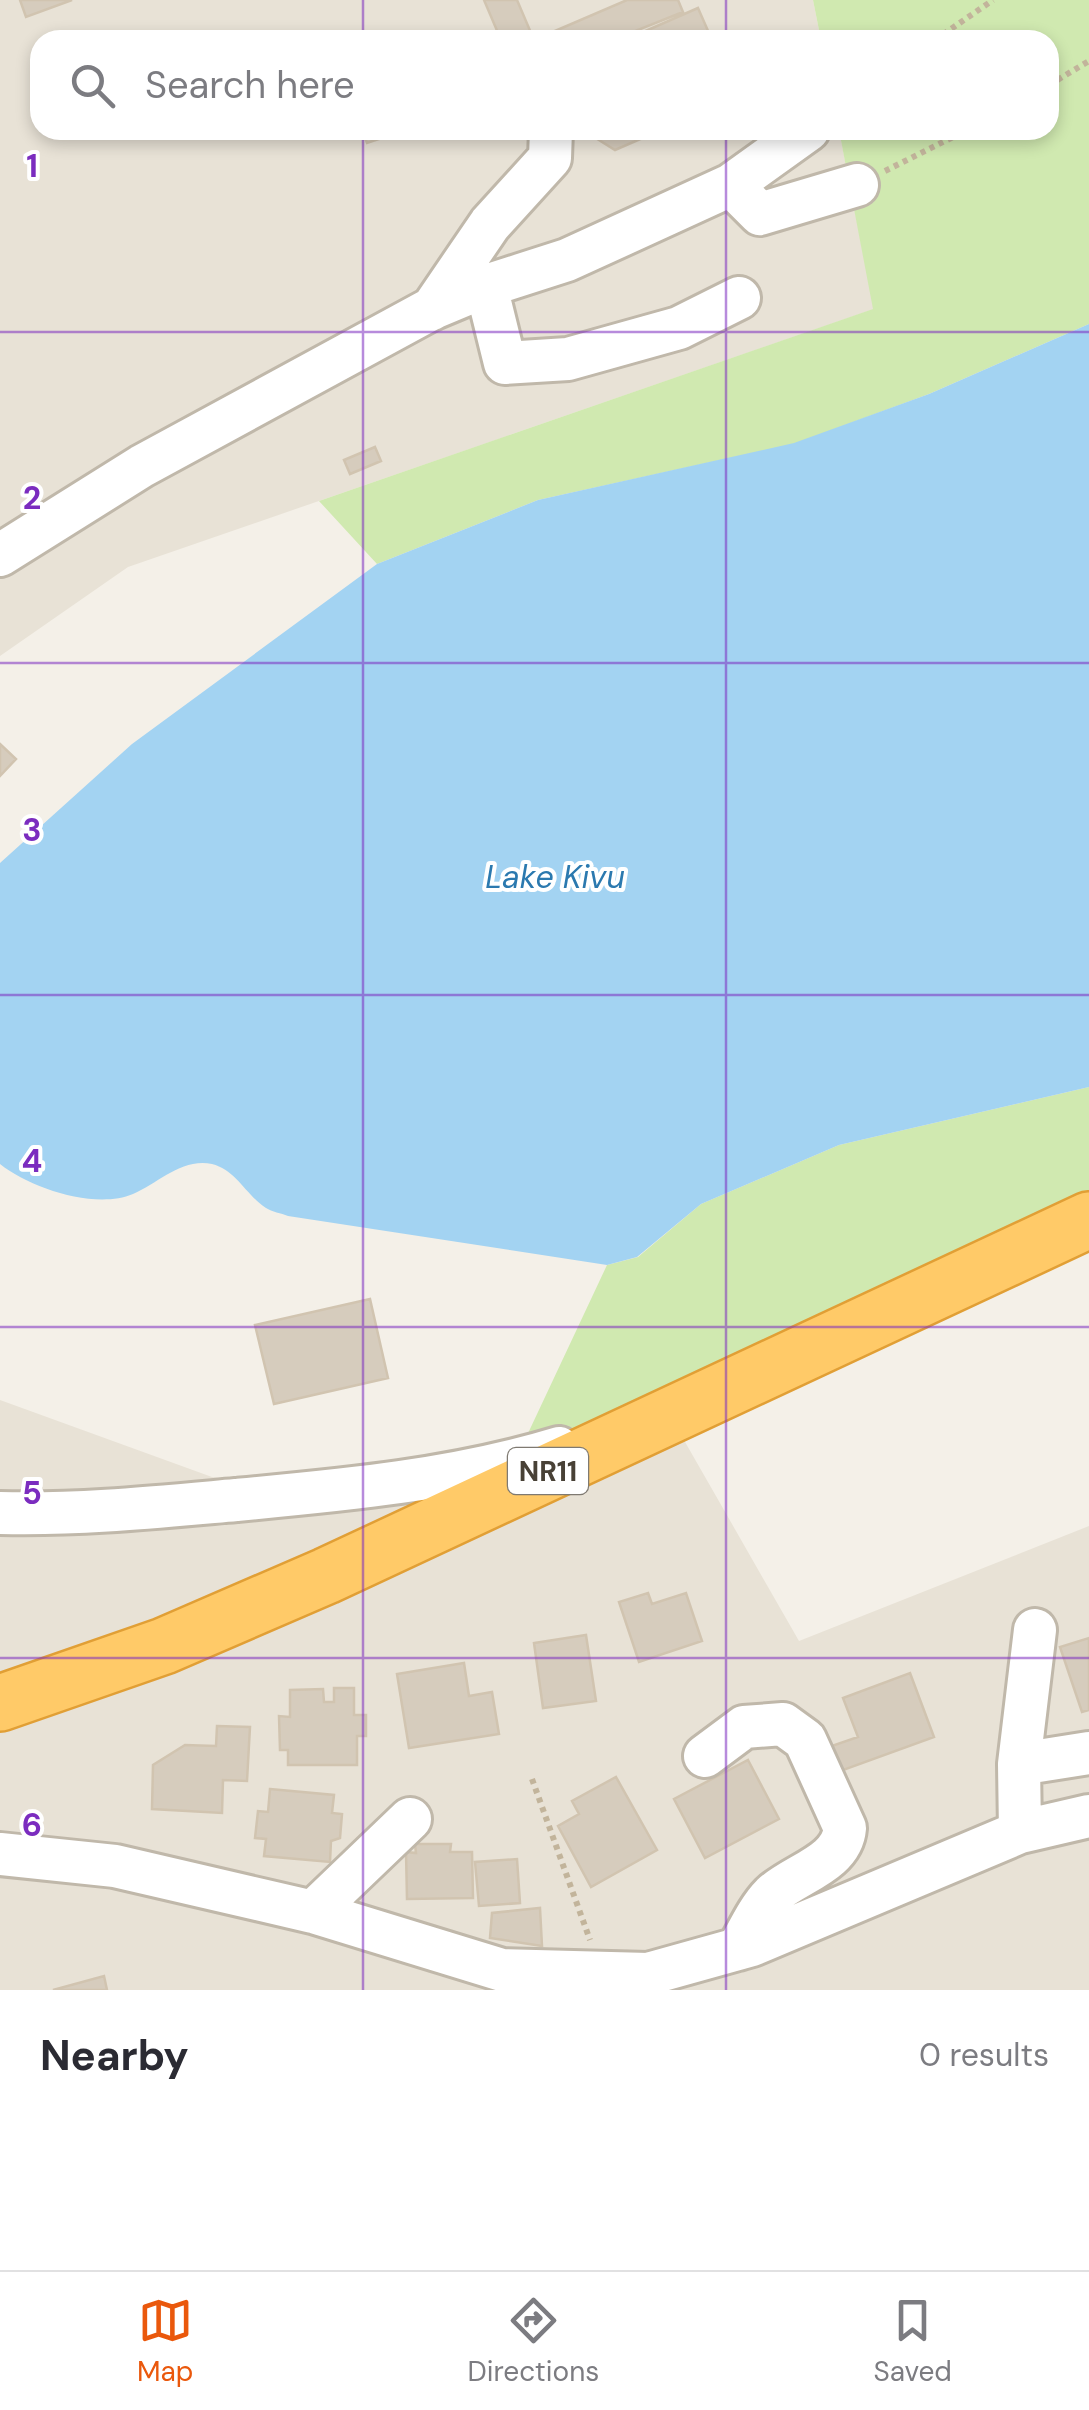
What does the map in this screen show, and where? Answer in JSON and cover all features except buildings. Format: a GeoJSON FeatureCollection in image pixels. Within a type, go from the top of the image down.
{"type":"FeatureCollection","features":[{"type":"Feature","properties":{"kind":"highway","name":"NR11"},"geometry":{"type":"LineString","coordinates":[[0,1704],[164,1646],[326,1576],[1089,1220]]}},
{"type":"Feature","properties":{"kind":"street"},"geometry":{"type":"LineString","coordinates":[[431,309],[490,224],[550,158],[551,140]]}},
{"type":"Feature","properties":{"kind":"street"},"geometry":{"type":"LineString","coordinates":[[0,554],[142,466],[431,309],[486,286],[568,260],[730,185],[794,140]]}},
{"type":"Feature","properties":{"kind":"street"},"geometry":{"type":"LineString","coordinates":[[730,185],[760,214],[858,186]]}},
{"type":"Feature","properties":{"kind":"street"},"geometry":{"type":"LineString","coordinates":[[486,286],[505,363],[568,360],[680,328],[739,298]]}},
{"type":"Feature","properties":{"kind":"street"},"geometry":{"type":"LineString","coordinates":[[0,1514],[151,1508],[351,1490],[515,1461],[669,1414]]}},
{"type":"Feature","properties":{"kind":"street"},"geometry":{"type":"LineString","coordinates":[[1020,1832],[1019,1764],[1034,1630]]}},
{"type":"Feature","properties":{"kind":"street"},"geometry":{"type":"LineString","coordinates":[[705,1756],[744,1727],[783,1724],[805,1740],[845,1828],[836,1849],[771,1896],[738,1949]]}},
{"type":"Feature","properties":{"kind":"street"},"geometry":{"type":"LineString","coordinates":[[1019,1764],[1089,1753]]}},
{"type":"Feature","properties":{"kind":"street"},"geometry":{"type":"LineString","coordinates":[[0,1854],[115,1866],[313,1912],[502,1970],[689,1977],[738,1949],[1020,1832],[1089,1816]]}},
{"type":"Feature","properties":{"kind":"street"},"geometry":{"type":"LineString","coordinates":[[313,1912],[410,1820]]}},
{"type":"Feature","properties":{"kind":"path"},"geometry":{"type":"LineString","coordinates":[[950,30],[993,0]]}},
{"type":"Feature","properties":{"kind":"path"},"geometry":{"type":"LineString","coordinates":[[1059,78],[1089,61]]}},
{"type":"Feature","properties":{"kind":"path"},"geometry":{"type":"LineString","coordinates":[[858,186],[948,140]]}},
{"type":"Feature","properties":{"kind":"path"},"geometry":{"type":"LineString","coordinates":[[532,1779],[584,1920],[599,1975]]}},
{"type":"Feature","properties":{"kind":"shaded area"},"geometry":{"type":"Polygon","coordinates":[[[0,0],[813,0],[819,30],[30,30],[30,140],[841,140],[874,309],[128,567],[0,656],[0,0]]]}},
{"type":"Feature","properties":{"kind":"shaded area"},"geometry":{"type":"Polygon","coordinates":[[[0,1400],[212,1477],[351,1490],[669,1414],[799,1641],[1089,1526],[1089,1990],[0,1990],[0,1400]]]}},
{"type":"Feature","properties":{"kind":"green space"},"geometry":{"type":"Polygon","coordinates":[[[813,0],[1089,0],[1089,324],[929,394],[794,444],[538,500],[377,564],[319,501],[873,309],[841,140],[1059,140],[1059,30],[819,30],[813,0]]]}},
{"type":"Feature","properties":{"kind":"green space"},"geometry":{"type":"Polygon","coordinates":[[[1089,1087],[1089,1220],[515,1461],[607,1265],[638,1257],[701,1204],[839,1145],[1089,1087]]]}},
{"type":"Feature","properties":{"kind":"water","name":"Lake Kivu"},"geometry":{"type":"Polygon","coordinates":[[[1089,324],[1089,1087],[839,1145],[701,1204],[637,1257],[607,1265],[288,1216],[266,1208],[228,1172],[212,1164],[190,1165],[133,1194],[100,1199],[45,1188],[0,1164],[0,863],[132,744],[377,564],[538,500],[794,443],[929,394],[1089,324]]]}}]}
